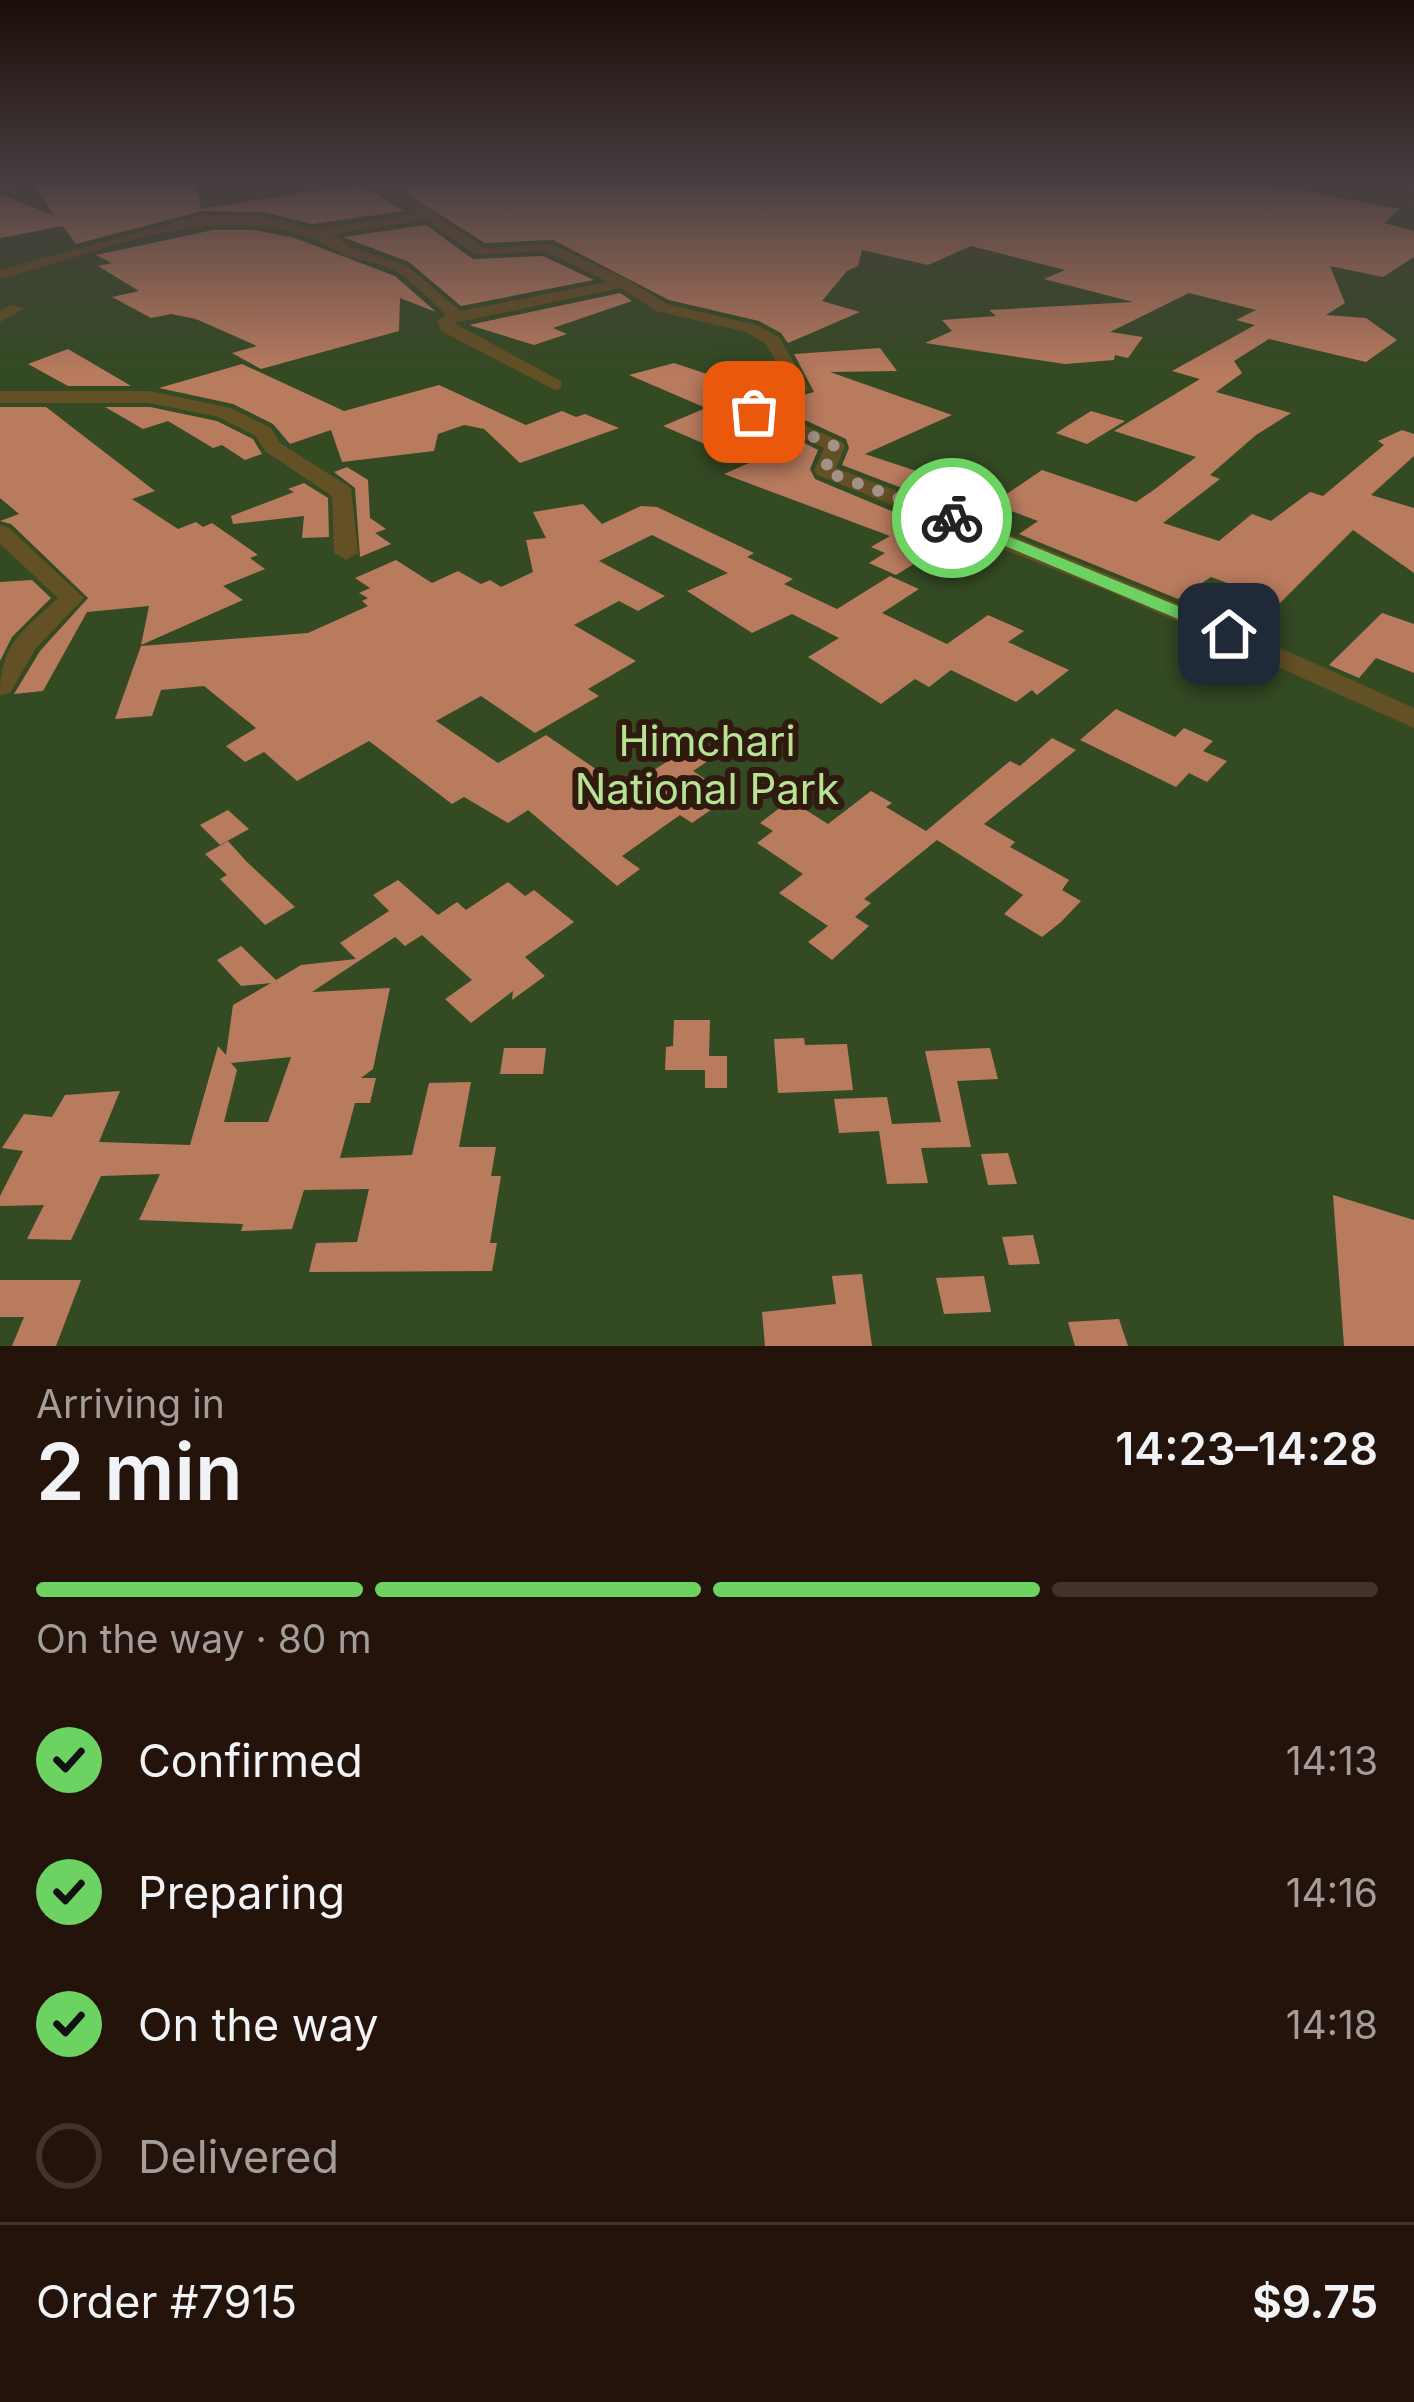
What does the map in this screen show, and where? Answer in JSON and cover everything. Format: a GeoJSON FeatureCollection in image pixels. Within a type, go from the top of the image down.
{"type":"FeatureCollection","features":[{"type":"Feature","properties":{"kind":"street"},"geometry":{"type":"LineString","coordinates":[[0,275],[102,247]]}},
{"type":"Feature","properties":{"kind":"street"},"geometry":{"type":"LineString","coordinates":[[340,247],[401,268],[457,316]]}},
{"type":"Feature","properties":{"kind":"street"},"geometry":{"type":"LineString","coordinates":[[473,247],[481,252],[546,248],[623,283],[662,308],[742,324],[773,341],[800,391],[751,398],[743,404],[835,446],[824,471],[948,516],[1248,642],[1414,719]]}},
{"type":"Feature","properties":{"kind":"street"},"geometry":{"type":"LineString","coordinates":[[555,385],[447,328],[445,321],[623,283]]}},
{"type":"Feature","properties":{"kind":"street"},"geometry":{"type":"LineString","coordinates":[[0,317],[17,308]]}},
{"type":"Feature","properties":{"kind":"street"},"geometry":{"type":"LineString","coordinates":[[0,398],[150,397],[224,412],[264,432],[272,447],[343,493],[346,553]]}},
{"type":"Feature","properties":{"kind":"street"},"geometry":{"type":"LineString","coordinates":[[0,532],[72,598],[25,644],[0,687]]}},
{"type":"Feature","properties":{"kind":"green space","name":"Himchari National Park"},"geometry":{"type":"Polygon","coordinates":[[[0,247],[1414,247],[1414,1346],[0,1346],[0,247]]]}},
{"type":"Feature","properties":{"kind":"building"},"geometry":{"type":"Polygon","coordinates":[[[134,247],[318,247],[395,276],[436,312],[400,298],[399,331],[261,369],[232,353],[257,346],[196,319],[171,314],[151,318],[112,297],[139,291],[98,266],[112,263],[96,255],[134,247]]]}},
{"type":"Feature","properties":{"kind":"building"},"geometry":{"type":"Polygon","coordinates":[[[369,247],[456,247],[473,259],[543,256],[594,280],[461,306],[409,262],[369,247]]]}},
{"type":"Feature","properties":{"kind":"building"},"geometry":{"type":"Polygon","coordinates":[[[566,247],[969,247],[928,265],[862,250],[858,266],[847,271],[822,301],[860,312],[788,343],[781,333],[759,321],[669,300],[566,247]]]}},
{"type":"Feature","properties":{"kind":"building"},"geometry":{"type":"Polygon","coordinates":[[[974,247],[1414,247],[1414,257],[1383,277],[1330,266],[1345,303],[1326,315],[1366,318],[1397,340],[1366,362],[1269,339],[1234,361],[1242,373],[1216,392],[1291,413],[1256,435],[1210,475],[1220,479],[1163,523],[1219,541],[1252,514],[1271,521],[1310,492],[1323,496],[1384,445],[1378,441],[1402,430],[1414,434],[1414,456],[1371,495],[1414,508],[1414,573],[1353,530],[1279,604],[1268,593],[1264,597],[1211,577],[1178,599],[1019,534],[1038,521],[992,504],[1042,470],[1136,502],[1196,457],[1114,431],[1200,379],[1172,371],[1255,325],[1236,320],[1256,310],[1189,293],[1110,332],[1143,337],[1128,358],[1115,355],[1114,360],[1065,364],[925,343],[952,331],[942,320],[996,316],[989,310],[1133,302],[1044,279],[1065,270],[974,247]]]}},
{"type":"Feature","properties":{"kind":"building"},"geometry":{"type":"Polygon","coordinates":[[[620,293],[632,301],[553,328],[567,334],[534,345],[469,325],[620,293]]]}},
{"type":"Feature","properties":{"kind":"building"},"geometry":{"type":"Polygon","coordinates":[[[880,348],[897,371],[830,372],[952,415],[865,454],[983,493],[959,510],[842,465],[849,448],[846,439],[770,404],[814,392],[794,354],[880,348]]]}},
{"type":"Feature","properties":{"kind":"building"},"geometry":{"type":"Polygon","coordinates":[[[68,349],[131,386],[68,386],[28,364],[68,349]]]}},
{"type":"Feature","properties":{"kind":"building"},"geometry":{"type":"Polygon","coordinates":[[[674,363],[749,388],[730,405],[818,450],[810,469],[815,479],[956,538],[896,575],[869,563],[885,553],[871,547],[890,536],[724,474],[749,463],[663,426],[706,408],[629,375],[674,363]]]}},
{"type":"Feature","properties":{"kind":"building"},"geometry":{"type":"Polygon","coordinates":[[[242,364],[344,411],[439,385],[526,425],[562,411],[576,417],[585,414],[619,428],[520,463],[484,429],[464,425],[438,434],[434,451],[342,462],[331,430],[290,444],[273,424],[233,404],[159,388],[242,364]]]}},
{"type":"Feature","properties":{"kind":"building"},"geometry":{"type":"Polygon","coordinates":[[[0,407],[46,407],[155,491],[132,499],[178,529],[196,522],[203,527],[212,523],[258,555],[250,558],[265,569],[223,586],[243,600],[141,645],[149,606],[87,612],[43,691],[14,694],[40,651],[88,598],[11,524],[0,521],[19,514],[0,498],[0,407]]]}},
{"type":"Feature","properties":{"kind":"building"},"geometry":{"type":"Polygon","coordinates":[[[105,407],[150,407],[217,421],[253,439],[262,454],[245,460],[222,445],[213,448],[168,421],[143,429],[105,407]]]}},
{"type":"Feature","properties":{"kind":"building"},"geometry":{"type":"Polygon","coordinates":[[[1091,411],[1125,421],[1087,444],[1056,433],[1091,411]]]}},
{"type":"Feature","properties":{"kind":"building"},"geometry":{"type":"Polygon","coordinates":[[[347,467],[368,480],[370,518],[386,529],[375,533],[391,544],[360,557],[355,488],[334,472],[347,467]]]}},
{"type":"Feature","properties":{"kind":"building"},"geometry":{"type":"Polygon","coordinates":[[[304,483],[328,498],[329,537],[302,538],[304,516],[233,524],[231,516],[294,492],[288,489],[304,483]]]}},
{"type":"Feature","properties":{"kind":"building"},"geometry":{"type":"Polygon","coordinates":[[[583,504],[602,524],[641,506],[657,507],[754,553],[747,557],[793,579],[784,584],[837,609],[890,576],[919,589],[882,613],[947,644],[988,615],[1024,631],[1008,642],[1069,670],[1037,695],[1032,690],[1016,702],[951,670],[929,687],[915,679],[881,704],[808,657],[839,638],[792,614],[752,633],[687,591],[728,573],[652,535],[599,561],[665,596],[638,611],[619,601],[574,625],[636,661],[588,689],[599,696],[535,733],[481,696],[436,721],[498,763],[546,735],[625,789],[694,744],[714,757],[693,771],[731,796],[692,823],[680,815],[622,856],[640,869],[617,886],[528,810],[508,823],[464,797],[452,804],[369,741],[297,781],[264,752],[245,762],[226,746],[256,728],[204,686],[161,690],[152,716],[115,719],[141,646],[308,633],[368,606],[362,601],[368,598],[359,593],[370,588],[355,578],[396,560],[432,583],[458,571],[481,584],[490,580],[501,587],[533,572],[526,540],[546,538],[533,512],[583,504]]]}},
{"type":"Feature","properties":{"kind":"building"},"geometry":{"type":"Polygon","coordinates":[[[32,580],[51,598],[12,637],[0,661],[0,582],[32,580]]]}},
{"type":"Feature","properties":{"kind":"building"},"geometry":{"type":"Polygon","coordinates":[[[1382,613],[1414,624],[1414,673],[1376,658],[1359,678],[1329,665],[1382,613]]]}},
{"type":"Feature","properties":{"kind":"building"},"geometry":{"type":"Polygon","coordinates":[[[1116,709],[1175,737],[1184,728],[1213,741],[1203,751],[1227,761],[1207,782],[1189,773],[1176,787],[1080,740],[1116,709]]]}},
{"type":"Feature","properties":{"kind":"building"},"geometry":{"type":"Polygon","coordinates":[[[1052,738],[1076,750],[984,824],[1015,842],[1010,847],[1069,880],[1062,890],[1081,901],[1061,922],[1042,937],[1004,914],[1023,895],[937,840],[864,899],[871,903],[855,917],[869,926],[832,960],[808,942],[828,926],[779,893],[803,874],[757,843],[773,831],[760,823],[790,800],[828,824],[871,791],[892,803],[886,807],[926,831],[1010,761],[1020,766],[1052,738]]]}},
{"type":"Feature","properties":{"kind":"building"},"geometry":{"type":"Polygon","coordinates":[[[228,810],[249,829],[220,845],[200,825],[228,810]]]}},
{"type":"Feature","properties":{"kind":"building"},"geometry":{"type":"Polygon","coordinates":[[[228,841],[295,907],[265,925],[220,879],[227,875],[205,854],[228,841]]]}},
{"type":"Feature","properties":{"kind":"building"},"geometry":{"type":"Polygon","coordinates":[[[398,880],[438,915],[457,902],[466,910],[508,882],[525,896],[534,890],[574,922],[525,957],[545,976],[512,1000],[513,991],[471,1023],[445,999],[472,980],[422,935],[405,946],[395,937],[312,992],[390,988],[373,1069],[361,1078],[376,1078],[370,1103],[355,1103],[340,1158],[412,1155],[429,1083],[471,1082],[459,1147],[496,1147],[491,1176],[501,1176],[490,1243],[497,1243],[492,1271],[309,1272],[316,1243],[357,1242],[369,1189],[304,1190],[292,1229],[241,1231],[243,1224],[139,1220],[160,1174],[101,1176],[71,1240],[27,1239],[44,1205],[0,1206],[0,1196],[23,1151],[2,1148],[24,1114],[52,1117],[65,1095],[120,1091],[99,1142],[190,1145],[218,1046],[226,1055],[233,1005],[271,983],[241,986],[217,960],[241,946],[276,980],[301,965],[356,959],[340,943],[389,911],[373,895],[398,880]],[[291,1057],[231,1063],[237,1070],[224,1122],[268,1122],[291,1057]]]}},
{"type":"Feature","properties":{"kind":"building"},"geometry":{"type":"Polygon","coordinates":[[[674,1020],[710,1020],[709,1056],[727,1056],[727,1088],[705,1088],[705,1070],[665,1070],[666,1047],[673,1046],[674,1020]]]}},
{"type":"Feature","properties":{"kind":"building"},"geometry":{"type":"Polygon","coordinates":[[[804,1038],[805,1045],[847,1044],[853,1090],[778,1093],[774,1039],[804,1038]]]}},
{"type":"Feature","properties":{"kind":"building"},"geometry":{"type":"Polygon","coordinates":[[[504,1048],[546,1048],[543,1074],[500,1074],[504,1048]]]}},
{"type":"Feature","properties":{"kind":"building"},"geometry":{"type":"Polygon","coordinates":[[[990,1048],[998,1079],[957,1081],[971,1147],[921,1148],[928,1183],[887,1184],[879,1131],[839,1133],[834,1099],[887,1097],[892,1124],[941,1122],[925,1051],[990,1048]]]}},
{"type":"Feature","properties":{"kind":"building"},"geometry":{"type":"Polygon","coordinates":[[[1008,1153],[1017,1184],[988,1185],[981,1154],[1008,1153]]]}},
{"type":"Feature","properties":{"kind":"building"},"geometry":{"type":"Polygon","coordinates":[[[1333,1195],[1414,1220],[1414,1346],[1344,1346],[1333,1195]]]}},
{"type":"Feature","properties":{"kind":"building"},"geometry":{"type":"Polygon","coordinates":[[[1033,1235],[1040,1264],[1009,1265],[1002,1237],[1033,1235]]]}},
{"type":"Feature","properties":{"kind":"building"},"geometry":{"type":"Polygon","coordinates":[[[862,1274],[872,1346],[765,1346],[762,1312],[836,1304],[832,1276],[862,1274]]]}},
{"type":"Feature","properties":{"kind":"building"},"geometry":{"type":"Polygon","coordinates":[[[984,1276],[991,1312],[944,1314],[936,1278],[984,1276]]]}},
{"type":"Feature","properties":{"kind":"building"},"geometry":{"type":"Polygon","coordinates":[[[0,1280],[81,1280],[56,1346],[12,1346],[24,1317],[0,1317],[0,1280]]]}},
{"type":"Feature","properties":{"kind":"building"},"geometry":{"type":"Polygon","coordinates":[[[1119,1319],[1128,1346],[1075,1346],[1068,1322],[1119,1319]]]}},
{"type":"Feature","properties":{"kind":"way so far"},"geometry":{"type":"LineString","coordinates":[[754,412],[835,446],[824,461],[824,471],[952,518]]}},
{"type":"Feature","properties":{"kind":"route"},"geometry":{"type":"LineString","coordinates":[[952,518],[1229,634]]}}]}
